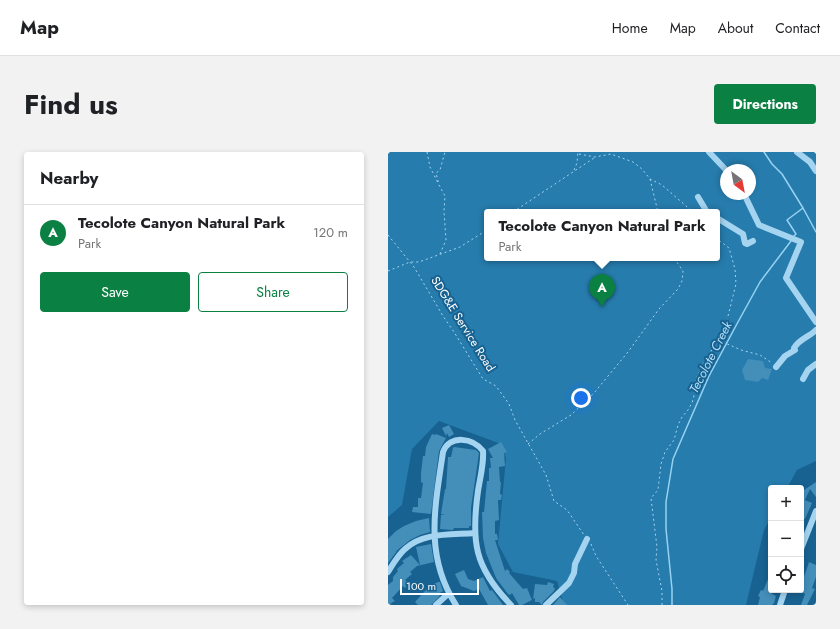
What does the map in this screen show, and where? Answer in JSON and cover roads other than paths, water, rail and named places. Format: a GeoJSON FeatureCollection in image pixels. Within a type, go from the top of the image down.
{"type":"FeatureCollection","features":[{"type":"Feature","properties":{"kind":"street"},"geometry":{"type":"LineString","coordinates":[[709,152],[720,164]]}},
{"type":"Feature","properties":{"kind":"street"},"geometry":{"type":"LineString","coordinates":[[797,152],[810,162],[816,171]]}},
{"type":"Feature","properties":{"kind":"street"},"geometry":{"type":"LineString","coordinates":[[698,198],[706,209]]}},
{"type":"Feature","properties":{"kind":"street"},"geometry":{"type":"LineString","coordinates":[[747,200],[759,225],[801,242],[786,278],[816,322]]}},
{"type":"Feature","properties":{"kind":"street"},"geometry":{"type":"LineString","coordinates":[[720,220],[743,234],[745,243],[747,244],[753,241]]}},
{"type":"Feature","properties":{"kind":"street"},"geometry":{"type":"LineString","coordinates":[[776,366],[785,356],[795,350],[794,348],[797,343],[816,330]]}},
{"type":"Feature","properties":{"kind":"street"},"geometry":{"type":"LineString","coordinates":[[803,379],[808,370],[816,364]]}},
{"type":"Feature","properties":{"kind":"street"},"geometry":{"type":"LineString","coordinates":[[456,605],[449,593],[438,564],[434,536],[434,516],[443,452],[446,445],[457,440],[470,441],[479,446],[483,451],[476,510],[476,547],[484,569],[498,592],[511,605]]}},
{"type":"Feature","properties":{"kind":"street"},"geometry":{"type":"LineString","coordinates":[[804,541],[816,511]]}},
{"type":"Feature","properties":{"kind":"street"},"geometry":{"type":"LineString","coordinates":[[388,572],[405,548],[418,540],[434,536],[475,533]]}},
{"type":"Feature","properties":{"kind":"street"},"geometry":{"type":"LineString","coordinates":[[546,605],[569,583],[574,573],[575,564],[587,539]]}},
{"type":"Feature","properties":{"kind":"street"},"geometry":{"type":"LineString","coordinates":[[436,605],[449,593]]}},
{"type":"Feature","properties":{"kind":"street"},"geometry":{"type":"LineString","coordinates":[[780,605],[784,593]]}},
{"type":"Feature","properties":{"kind":"waterway","name":"Tecolote Creek"},"geometry":{"type":"LineString","coordinates":[[764,152],[772,164],[782,174],[803,208],[787,220],[796,234],[793,237]]}},
{"type":"Feature","properties":{"kind":"waterway"},"geometry":{"type":"LineString","coordinates":[[803,208],[816,232]]}},
{"type":"Feature","properties":{"kind":"waterway","name":"Tecolote Creek"},"geometry":{"type":"LineString","coordinates":[[672,605],[672,589],[666,529],[666,502],[673,459],[709,376],[738,322],[760,282],[791,241]]}},
{"type":"Feature","properties":{"kind":"place","name":"Tecolote Canyon Natural Park"},"geometry":{"type":"Point","coordinates":[602,307]}}]}
